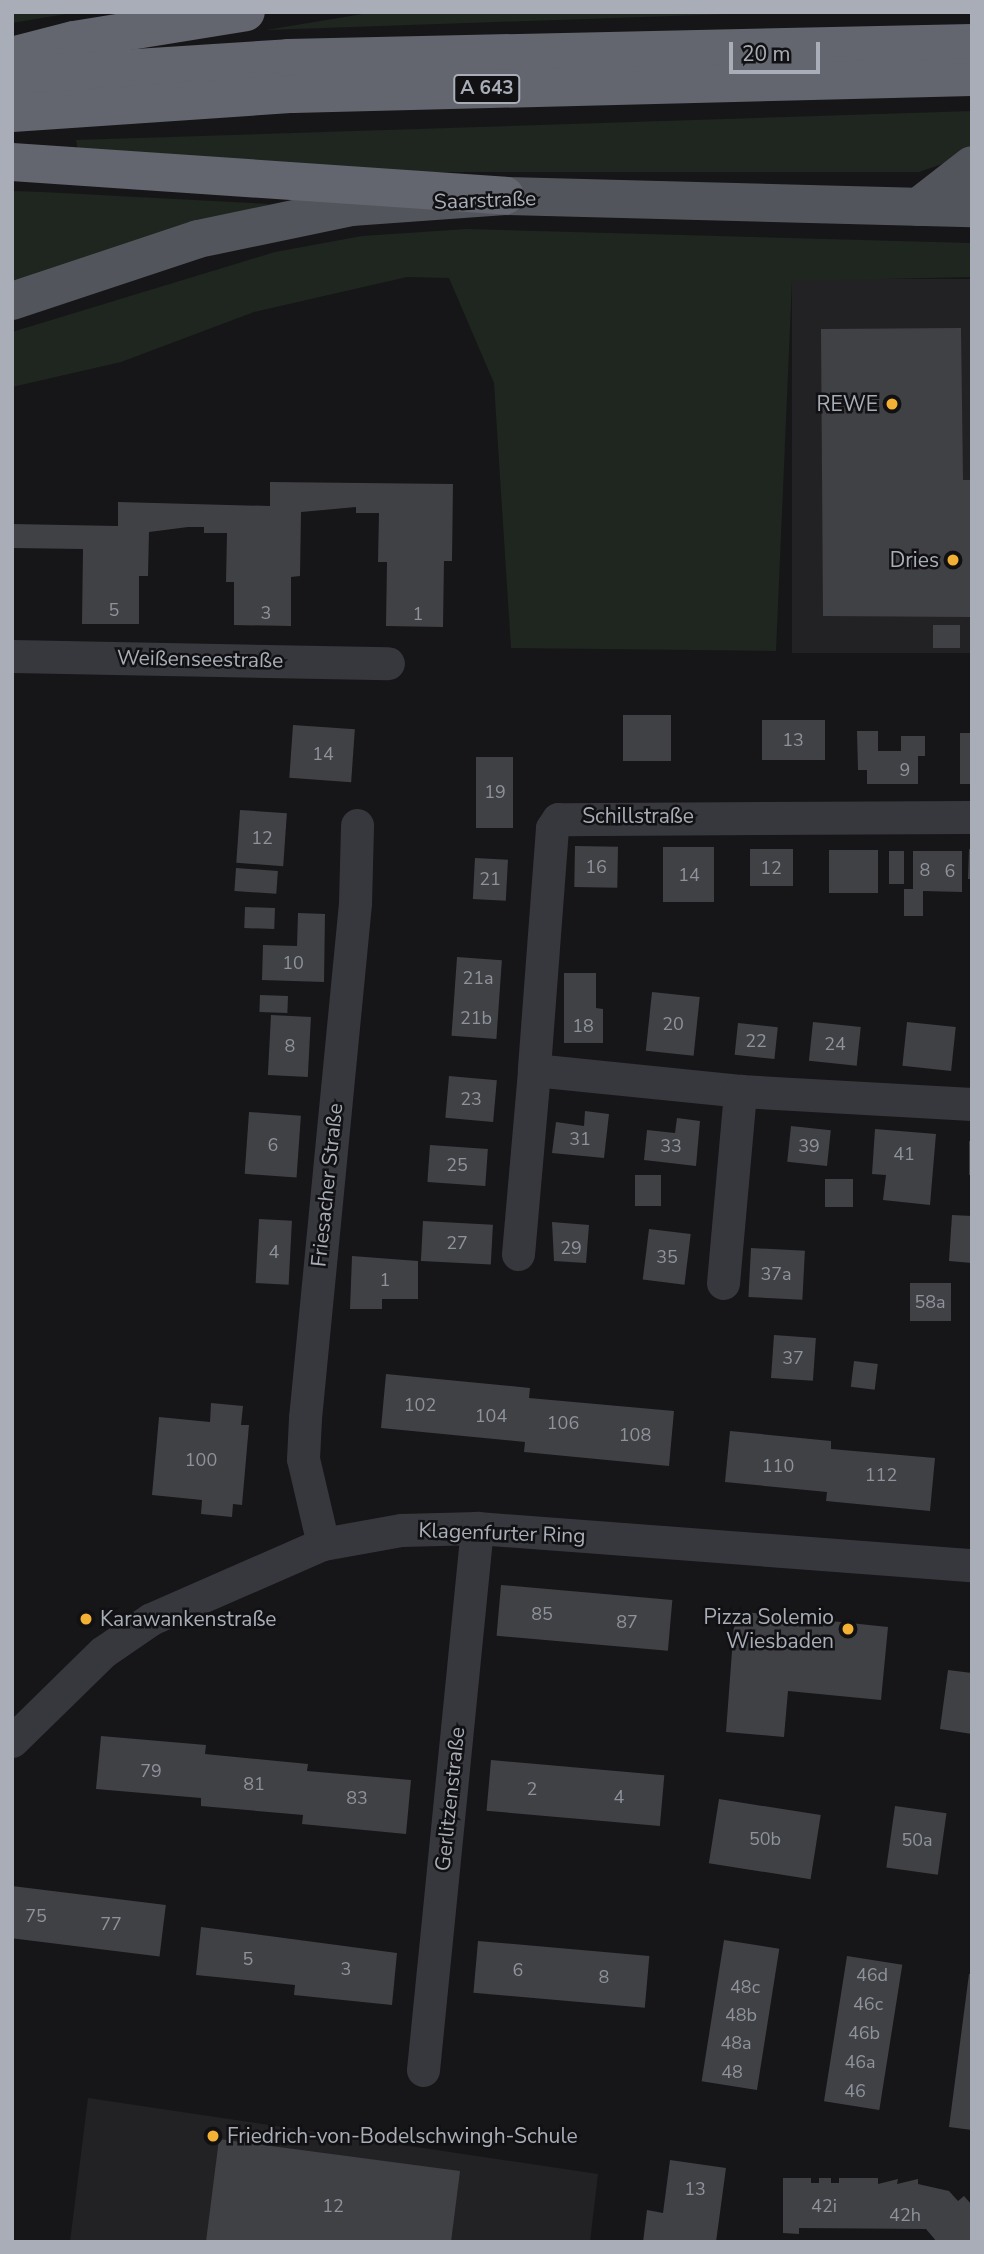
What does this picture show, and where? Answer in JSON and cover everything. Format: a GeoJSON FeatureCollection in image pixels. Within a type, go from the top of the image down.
{"type":"FeatureCollection","features":[{"type":"Feature","properties":{"kind":"highway"},"geometry":{"type":"LineString","coordinates":[[12,55],[74,40],[246,12]]}},
{"type":"Feature","properties":{"kind":"highway","name":"A 643"},"geometry":{"type":"LineString","coordinates":[[12,76],[288,58],[967,60]]}},
{"type":"Feature","properties":{"kind":"highway","name":"A 643"},"geometry":{"type":"LineString","coordinates":[[12,113],[293,94],[967,60]]}},
{"type":"Feature","properties":{"kind":"highway"},"geometry":{"type":"LineString","coordinates":[[12,162],[505,196]]}},
{"type":"Feature","properties":{"kind":"main road"},"geometry":{"type":"LineString","coordinates":[[918,207],[972,165]]}},
{"type":"Feature","properties":{"kind":"main road","name":"Saarstraße"},"geometry":{"type":"LineString","coordinates":[[12,301],[198,239],[351,207],[505,196],[972,208]]}},
{"type":"Feature","properties":{"kind":"street","name":"Weißenseestraße"},"geometry":{"type":"LineString","coordinates":[[12,656],[388,663]]}},
{"type":"Feature","properties":{"kind":"street","name":"Schillstraße"},"geometry":{"type":"LineString","coordinates":[[518,1254],[552,828],[558,819],[972,817]]}},
{"type":"Feature","properties":{"kind":"street","name":"Friesacher Straße"},"geometry":{"type":"LineString","coordinates":[[323,1544],[303,1459],[355,903],[357,825]]}},
{"type":"Feature","properties":{"kind":"street"},"geometry":{"type":"LineString","coordinates":[[534,1070],[740,1091],[972,1104]]}},
{"type":"Feature","properties":{"kind":"street"},"geometry":{"type":"LineString","coordinates":[[723,1283],[740,1091]]}},
{"type":"Feature","properties":{"kind":"street","name":"Klagenfurter Ring"},"geometry":{"type":"LineString","coordinates":[[13,1740],[103,1651],[151,1619],[323,1544],[401,1530],[477,1528],[972,1565]]}},
{"type":"Feature","properties":{"kind":"street","name":"Gerlitzenstraße"},"geometry":{"type":"LineString","coordinates":[[423,2070],[477,1528]]}},
{"type":"Feature","properties":{"kind":"shaded area"},"geometry":{"type":"Polygon","coordinates":[[[12,12],[78,12],[12,23],[12,12]]]}},
{"type":"Feature","properties":{"kind":"shaded area"},"geometry":{"type":"Polygon","coordinates":[[[375,12],[789,12],[266,30],[375,12]]]}},
{"type":"Feature","properties":{"kind":"shaded area"},"geometry":{"type":"Polygon","coordinates":[[[972,111],[972,145],[945,163],[919,172],[431,172],[78,150],[76,140],[972,111]]]}},
{"type":"Feature","properties":{"kind":"shaded area"},"geometry":{"type":"Polygon","coordinates":[[[12,191],[42,192],[270,204],[12,290],[12,191]]]}},
{"type":"Feature","properties":{"kind":"shaded area"},"geometry":{"type":"Polygon","coordinates":[[[467,229],[972,243],[972,277],[792,281],[776,651],[511,648],[494,383],[449,278],[407,277],[254,312],[121,362],[12,387],[12,332],[275,252],[362,236],[467,229]]]}},
{"type":"Feature","properties":{"kind":"shaded area"},"geometry":{"type":"Polygon","coordinates":[[[792,279],[972,279],[972,653],[792,653],[792,279]]]}},
{"type":"Feature","properties":{"kind":"shaded area","name":"Friedrich-von-Bodelschwingh-Schule"},"geometry":{"type":"Polygon","coordinates":[[[88,2098],[598,2174],[590,2242],[70,2242],[88,2098]]]}},
{"type":"Feature","properties":{"kind":"building","name":"REWE"},"geometry":{"type":"Polygon","coordinates":[[[961,328],[963,480],[972,480],[972,617],[823,616],[821,329],[961,328]]]}},
{"type":"Feature","properties":{"kind":"building"},"geometry":{"type":"Polygon","coordinates":[[[270,482],[453,484],[452,561],[444,561],[443,627],[386,626],[387,562],[378,562],[379,513],[356,513],[356,507],[301,512],[300,576],[291,577],[291,626],[234,625],[234,582],[226,582],[227,533],[204,533],[204,527],[149,532],[148,576],[139,576],[139,624],[82,624],[83,549],[12,548],[12,524],[118,526],[118,502],[270,506],[270,482]]]}},
{"type":"Feature","properties":{"kind":"building"},"geometry":{"type":"Polygon","coordinates":[[[933,625],[960,625],[960,648],[933,648],[933,625]]]}},
{"type":"Feature","properties":{"kind":"building"},"geometry":{"type":"Polygon","coordinates":[[[623,715],[671,715],[671,761],[623,761],[623,715]]]}},
{"type":"Feature","properties":{"kind":"building"},"geometry":{"type":"Polygon","coordinates":[[[762,720],[825,720],[825,760],[762,760],[762,720]]]}},
{"type":"Feature","properties":{"kind":"building"},"geometry":{"type":"Polygon","coordinates":[[[293,725],[355,729],[351,782],[289,778],[293,725]]]}},
{"type":"Feature","properties":{"kind":"building"},"geometry":{"type":"Polygon","coordinates":[[[857,731],[878,731],[878,751],[901,751],[901,736],[925,736],[925,756],[918,756],[918,784],[867,784],[867,770],[858,770],[857,731]]]}},
{"type":"Feature","properties":{"kind":"building"},"geometry":{"type":"Polygon","coordinates":[[[960,733],[972,733],[972,784],[960,784],[960,733]]]}},
{"type":"Feature","properties":{"kind":"building"},"geometry":{"type":"Polygon","coordinates":[[[476,757],[513,757],[513,828],[476,828],[476,757]]]}},
{"type":"Feature","properties":{"kind":"building"},"geometry":{"type":"Polygon","coordinates":[[[240,810],[287,813],[283,866],[236,863],[240,810]]]}},
{"type":"Feature","properties":{"kind":"building"},"geometry":{"type":"Polygon","coordinates":[[[575,846],[618,847],[617,888],[574,887],[575,846]]]}},
{"type":"Feature","properties":{"kind":"building"},"geometry":{"type":"Polygon","coordinates":[[[663,847],[714,847],[714,902],[663,902],[663,847]]]}},
{"type":"Feature","properties":{"kind":"building"},"geometry":{"type":"Polygon","coordinates":[[[750,849],[793,849],[793,886],[750,886],[750,849]]]}},
{"type":"Feature","properties":{"kind":"building"},"geometry":{"type":"Polygon","coordinates":[[[969,849],[972,850],[972,879],[968,879],[969,849]]]}},
{"type":"Feature","properties":{"kind":"building"},"geometry":{"type":"Polygon","coordinates":[[[829,850],[878,850],[878,893],[829,893],[829,850]]]}},
{"type":"Feature","properties":{"kind":"building"},"geometry":{"type":"Polygon","coordinates":[[[889,851],[904,851],[904,884],[889,884],[889,851]]]}},
{"type":"Feature","properties":{"kind":"building"},"geometry":{"type":"Polygon","coordinates":[[[913,851],[962,851],[962,892],[923,891],[923,916],[904,916],[904,889],[913,889],[913,851]]]}},
{"type":"Feature","properties":{"kind":"building"},"geometry":{"type":"Polygon","coordinates":[[[475,858],[508,860],[506,901],[473,899],[475,858]]]}},
{"type":"Feature","properties":{"kind":"building"},"geometry":{"type":"Polygon","coordinates":[[[236,868],[278,871],[276,894],[234,891],[236,868]]]}},
{"type":"Feature","properties":{"kind":"building"},"geometry":{"type":"Polygon","coordinates":[[[245,907],[275,908],[274,929],[244,928],[245,907]]]}},
{"type":"Feature","properties":{"kind":"building"},"geometry":{"type":"Polygon","coordinates":[[[298,913],[325,914],[324,982],[262,980],[263,945],[297,946],[298,913]]]}},
{"type":"Feature","properties":{"kind":"building"},"geometry":{"type":"Polygon","coordinates":[[[457,957],[502,960],[496,1039],[451,1036],[457,957]]]}},
{"type":"Feature","properties":{"kind":"building"},"geometry":{"type":"Polygon","coordinates":[[[564,973],[596,973],[596,1008],[603,1009],[603,1043],[564,1043],[564,973]]]}},
{"type":"Feature","properties":{"kind":"building"},"geometry":{"type":"Polygon","coordinates":[[[652,992],[700,997],[694,1056],[646,1051],[652,992]]]}},
{"type":"Feature","properties":{"kind":"building"},"geometry":{"type":"Polygon","coordinates":[[[260,995],[288,996],[287,1013],[259,1012],[260,995]]]}},
{"type":"Feature","properties":{"kind":"building"},"geometry":{"type":"Polygon","coordinates":[[[271,1015],[311,1017],[308,1077],[268,1075],[271,1015]]]}},
{"type":"Feature","properties":{"kind":"building"},"geometry":{"type":"Polygon","coordinates":[[[813,1022],[861,1027],[857,1066],[809,1061],[813,1022]]]}},
{"type":"Feature","properties":{"kind":"building"},"geometry":{"type":"Polygon","coordinates":[[[907,1022],[956,1027],[951,1071],[902,1066],[907,1022]]]}},
{"type":"Feature","properties":{"kind":"building"},"geometry":{"type":"Polygon","coordinates":[[[738,1023],[778,1027],[774,1059],[735,1055],[738,1023]]]}},
{"type":"Feature","properties":{"kind":"building"},"geometry":{"type":"Polygon","coordinates":[[[449,1076],[497,1080],[493,1122],[445,1118],[449,1076]]]}},
{"type":"Feature","properties":{"kind":"building"},"geometry":{"type":"Polygon","coordinates":[[[585,1111],[609,1114],[604,1158],[552,1153],[556,1122],[584,1126],[585,1111]]]}},
{"type":"Feature","properties":{"kind":"building"},"geometry":{"type":"Polygon","coordinates":[[[249,1112],[301,1116],[297,1177],[245,1174],[249,1112]]]}},
{"type":"Feature","properties":{"kind":"building"},"geometry":{"type":"Polygon","coordinates":[[[677,1118],[700,1121],[696,1166],[644,1160],[647,1130],[675,1133],[677,1118]]]}},
{"type":"Feature","properties":{"kind":"building"},"geometry":{"type":"Polygon","coordinates":[[[791,1126],[831,1130],[827,1166],[787,1162],[791,1126]]]}},
{"type":"Feature","properties":{"kind":"building"},"geometry":{"type":"Polygon","coordinates":[[[875,1129],[936,1134],[930,1205],[883,1200],[886,1175],[872,1174],[875,1129]]]}},
{"type":"Feature","properties":{"kind":"building"},"geometry":{"type":"Polygon","coordinates":[[[969,1141],[972,1141],[972,1175],[969,1175],[969,1141]]]}},
{"type":"Feature","properties":{"kind":"building"},"geometry":{"type":"Polygon","coordinates":[[[430,1145],[488,1149],[485,1186],[427,1182],[430,1145]]]}},
{"type":"Feature","properties":{"kind":"building"},"geometry":{"type":"Polygon","coordinates":[[[635,1175],[661,1175],[661,1206],[635,1206],[635,1175]]]}},
{"type":"Feature","properties":{"kind":"building"},"geometry":{"type":"Polygon","coordinates":[[[825,1179],[853,1179],[853,1207],[825,1207],[825,1179]]]}},
{"type":"Feature","properties":{"kind":"building"},"geometry":{"type":"Polygon","coordinates":[[[952,1215],[972,1216],[972,1263],[949,1261],[952,1215]]]}},
{"type":"Feature","properties":{"kind":"building"},"geometry":{"type":"Polygon","coordinates":[[[259,1219],[292,1221],[289,1285],[256,1283],[259,1219]]]}},
{"type":"Feature","properties":{"kind":"building"},"geometry":{"type":"Polygon","coordinates":[[[423,1221],[493,1225],[491,1265],[421,1261],[423,1221]]]}},
{"type":"Feature","properties":{"kind":"building"},"geometry":{"type":"Polygon","coordinates":[[[552,1222],[589,1225],[586,1263],[554,1261],[552,1222]]]}},
{"type":"Feature","properties":{"kind":"building"},"geometry":{"type":"Polygon","coordinates":[[[649,1229],[691,1234],[684,1285],[643,1280],[649,1229]]]}},
{"type":"Feature","properties":{"kind":"building"},"geometry":{"type":"Polygon","coordinates":[[[751,1248],[805,1251],[802,1300],[748,1297],[751,1248]]]}},
{"type":"Feature","properties":{"kind":"building"},"geometry":{"type":"Polygon","coordinates":[[[352,1256],[418,1261],[418,1299],[382,1299],[382,1309],[350,1309],[352,1256]]]}},
{"type":"Feature","properties":{"kind":"building"},"geometry":{"type":"Polygon","coordinates":[[[910,1283],[951,1283],[951,1321],[910,1321],[910,1283]]]}},
{"type":"Feature","properties":{"kind":"building"},"geometry":{"type":"Polygon","coordinates":[[[774,1335],[816,1338],[813,1381],[771,1378],[774,1335]]]}},
{"type":"Feature","properties":{"kind":"building"},"geometry":{"type":"Polygon","coordinates":[[[854,1361],[878,1364],[875,1390],[851,1387],[854,1361]]]}},
{"type":"Feature","properties":{"kind":"building"},"geometry":{"type":"Polygon","coordinates":[[[386,1374],[530,1388],[529,1398],[674,1411],[669,1466],[524,1452],[525,1442],[381,1428],[386,1374]]]}},
{"type":"Feature","properties":{"kind":"building"},"geometry":{"type":"Polygon","coordinates":[[[211,1403],[243,1406],[241,1425],[249,1425],[242,1505],[233,1504],[232,1517],[201,1514],[202,1500],[152,1495],[159,1417],[210,1422],[211,1403]]]}},
{"type":"Feature","properties":{"kind":"building"},"geometry":{"type":"Polygon","coordinates":[[[730,1431],[831,1441],[831,1449],[935,1458],[930,1511],[826,1501],[827,1492],[725,1482],[730,1431]]]}},
{"type":"Feature","properties":{"kind":"building"},"geometry":{"type":"Polygon","coordinates":[[[501,1585],[672,1600],[668,1651],[497,1636],[501,1585]]]}},
{"type":"Feature","properties":{"kind":"building"},"geometry":{"type":"Polygon","coordinates":[[[735,1611],[888,1627],[881,1700],[788,1691],[784,1737],[726,1732],[735,1611]]]}},
{"type":"Feature","properties":{"kind":"building"},"geometry":{"type":"Polygon","coordinates":[[[948,1670],[972,1673],[972,1734],[940,1729],[948,1670]]]}},
{"type":"Feature","properties":{"kind":"building"},"geometry":{"type":"Polygon","coordinates":[[[101,1736],[206,1745],[205,1754],[308,1764],[307,1771],[411,1780],[406,1834],[302,1824],[303,1815],[201,1806],[201,1798],[96,1789],[101,1736]]]}},
{"type":"Feature","properties":{"kind":"building"},"geometry":{"type":"Polygon","coordinates":[[[491,1760],[664,1775],[660,1826],[487,1811],[491,1760]]]}},
{"type":"Feature","properties":{"kind":"building"},"geometry":{"type":"Polygon","coordinates":[[[719,1799],[821,1815],[811,1879],[709,1863],[719,1799]]]}},
{"type":"Feature","properties":{"kind":"building"},"geometry":{"type":"Polygon","coordinates":[[[895,1806],[946,1813],[938,1875],[886,1867],[895,1806]]]}},
{"type":"Feature","properties":{"kind":"building"},"geometry":{"type":"Polygon","coordinates":[[[12,1886],[166,1905],[160,1957],[12,1938],[12,1886]]]}},
{"type":"Feature","properties":{"kind":"building"},"geometry":{"type":"Polygon","coordinates":[[[201,1927],[397,1953],[392,2005],[294,1995],[295,1985],[196,1975],[201,1927]]]}},
{"type":"Feature","properties":{"kind":"building"},"geometry":{"type":"Polygon","coordinates":[[[724,1940],[779,1949],[757,2090],[702,2081],[724,1940]]]}},
{"type":"Feature","properties":{"kind":"building"},"geometry":{"type":"Polygon","coordinates":[[[478,1941],[649,1956],[645,2008],[473,1993],[478,1941]]]}},
{"type":"Feature","properties":{"kind":"building"},"geometry":{"type":"Polygon","coordinates":[[[847,1956],[902,1965],[879,2110],[824,2101],[847,1956]]]}},
{"type":"Feature","properties":{"kind":"building"},"geometry":{"type":"Polygon","coordinates":[[[969,1974],[972,1974],[972,2130],[949,2127],[969,1974]]]}},
{"type":"Feature","properties":{"kind":"building"},"geometry":{"type":"Polygon","coordinates":[[[219,2139],[460,2171],[451,2242],[206,2242],[219,2139]]]}},
{"type":"Feature","properties":{"kind":"building"},"geometry":{"type":"Polygon","coordinates":[[[670,2160],[726,2168],[716,2242],[643,2242],[647,2210],[663,2213],[670,2160]]]}},
{"type":"Feature","properties":{"kind":"building"},"geometry":{"type":"Polygon","coordinates":[[[783,2178],[811,2178],[811,2183],[819,2183],[819,2178],[831,2178],[831,2183],[839,2183],[839,2178],[878,2178],[878,2184],[898,2179],[897,2184],[918,2179],[918,2184],[949,2191],[958,2201],[964,2196],[971,2204],[972,2242],[937,2242],[926,2229],[799,2228],[799,2234],[783,2233],[783,2178]]]}},
{"type":"Feature","properties":{"kind":"place","name":"REWE"},"geometry":{"type":"Point","coordinates":[892,404]}},
{"type":"Feature","properties":{"kind":"place","name":"Dries"},"geometry":{"type":"Point","coordinates":[953,560]}},
{"type":"Feature","properties":{"kind":"place","name":"Karawankenstraße"},"geometry":{"type":"Point","coordinates":[86,1619]}},
{"type":"Feature","properties":{"kind":"place","name":"Pizza Solemio Wiesbaden"},"geometry":{"type":"Point","coordinates":[848,1629]}},
{"type":"Feature","properties":{"kind":"place","name":"Friedrich-von-Bodelschwingh-Schule"},"geometry":{"type":"Point","coordinates":[213,2136]}}]}
